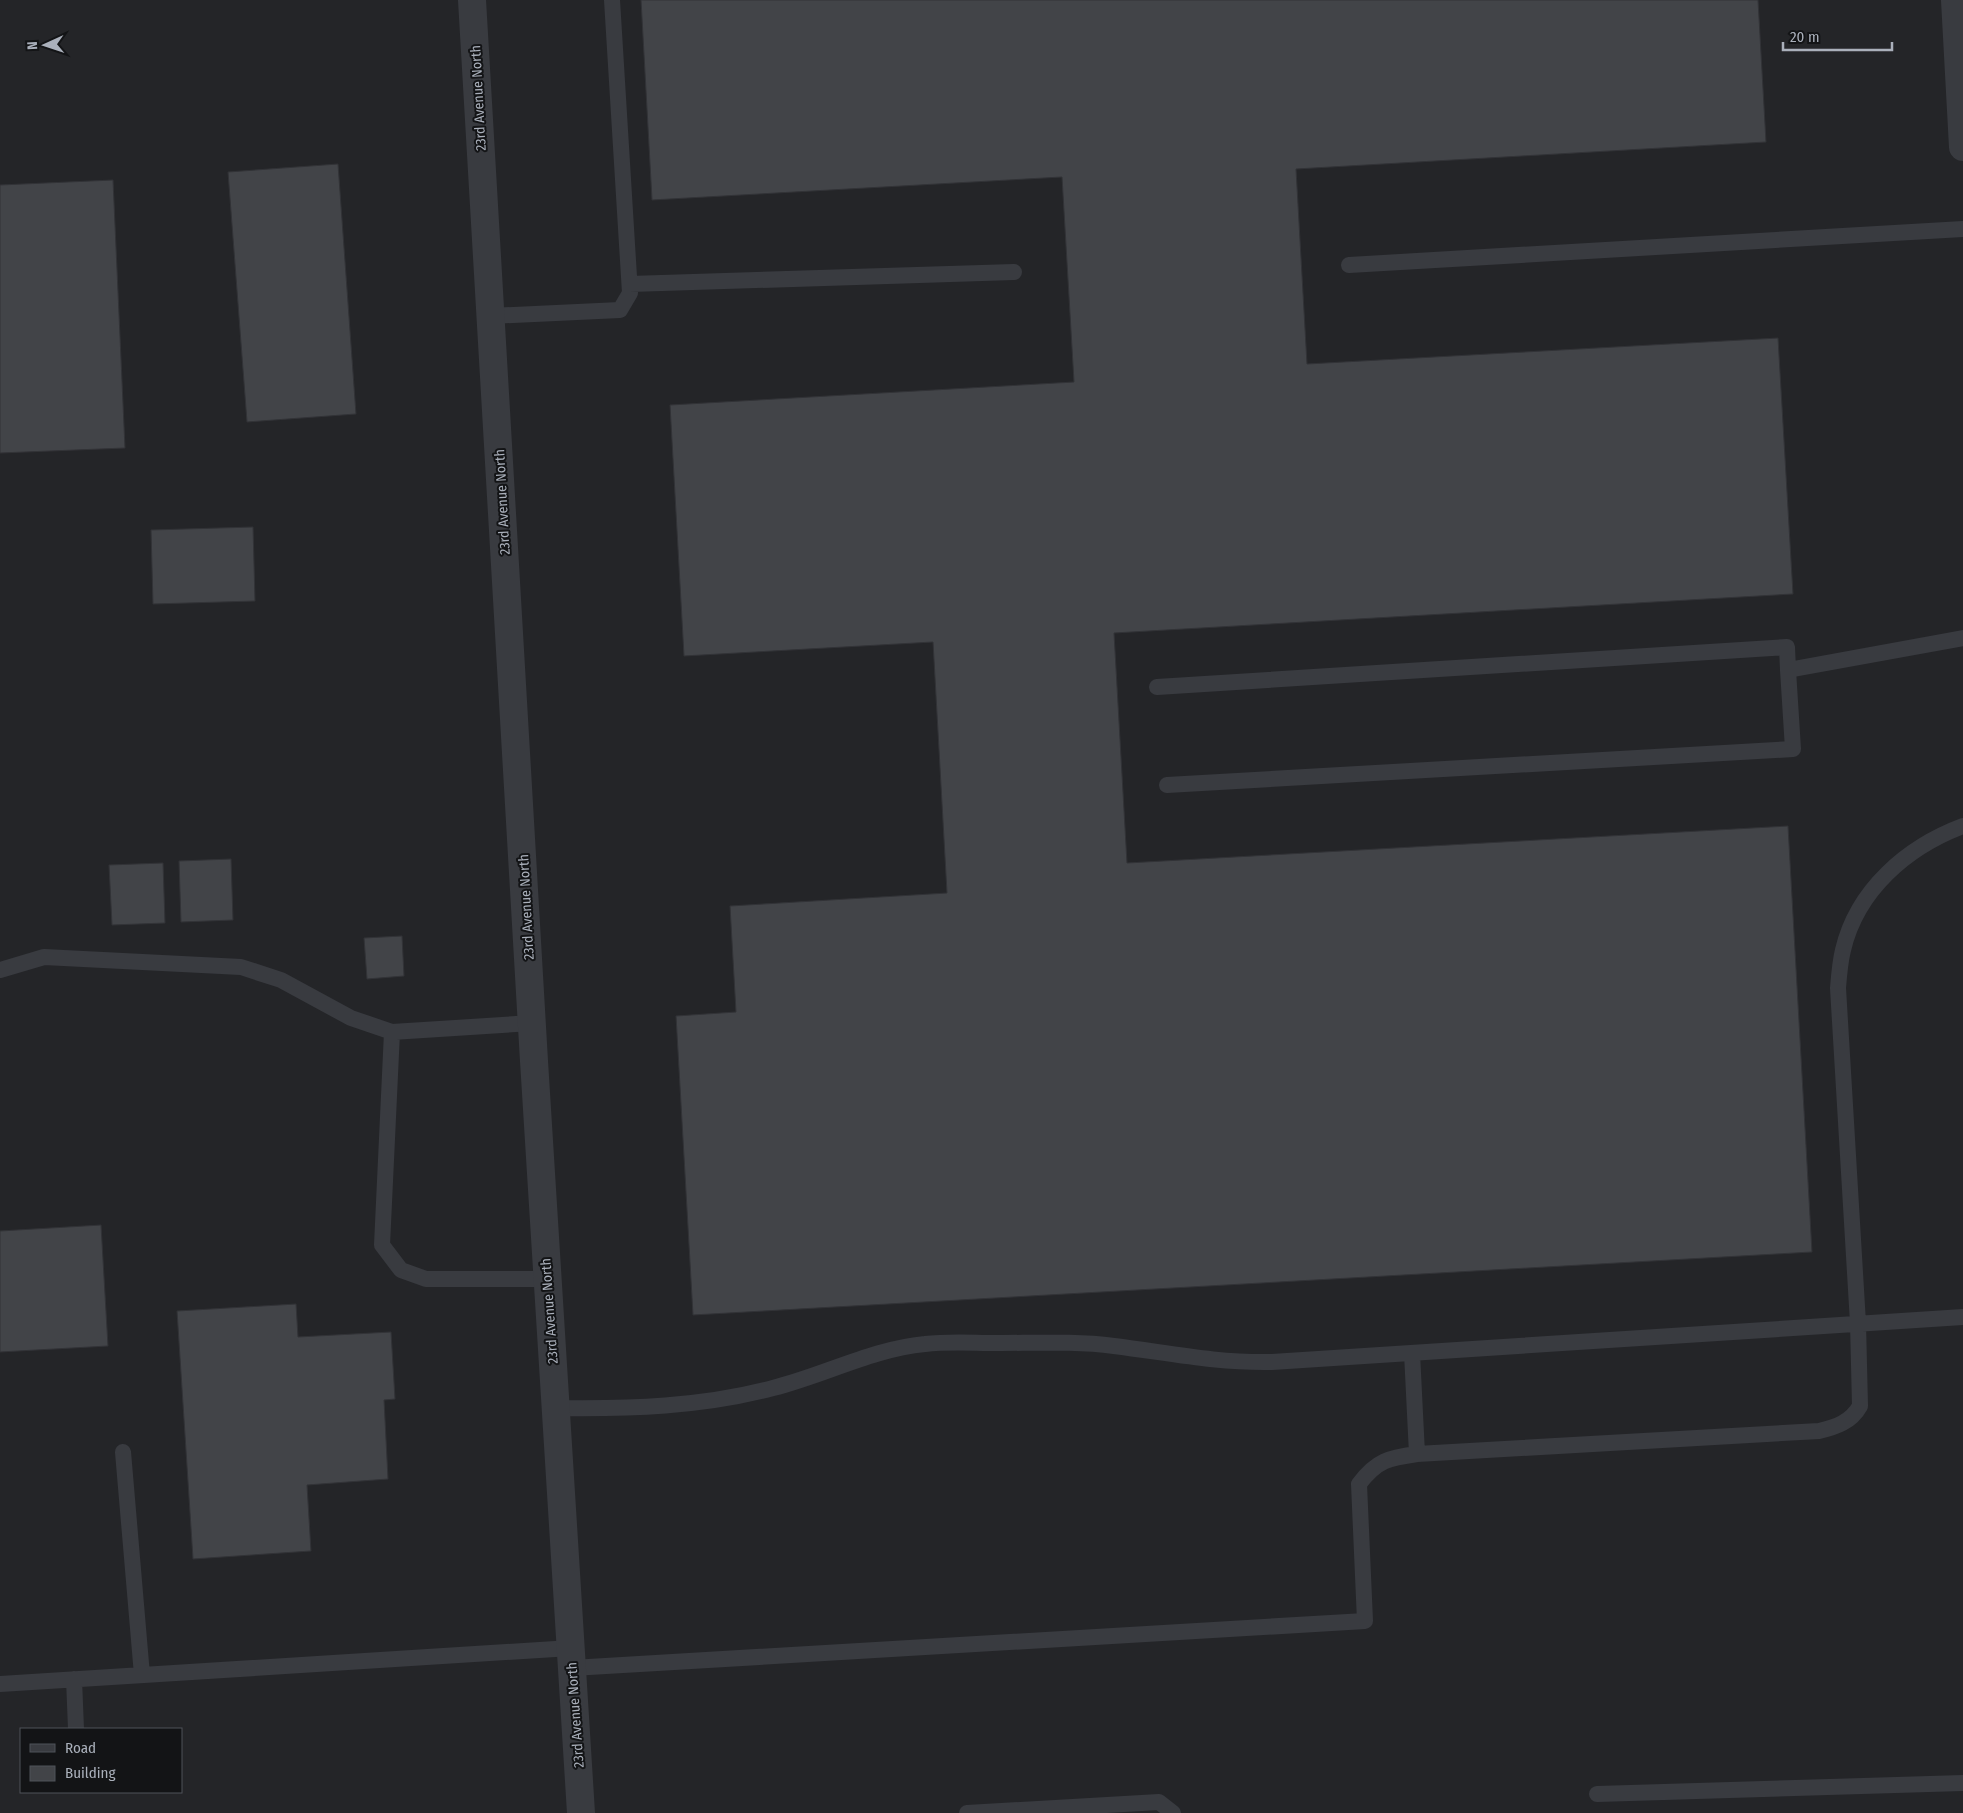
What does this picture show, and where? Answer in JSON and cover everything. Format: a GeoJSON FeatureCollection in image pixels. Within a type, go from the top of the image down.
{"type":"FeatureCollection","features":[{"type":"Feature","properties":{"kind":"street","name":"23rd Avenue North"},"geometry":{"type":"LineString","coordinates":[[472,0],[547,1279],[581,1813]]}},
{"type":"Feature","properties":{"kind":"street"},"geometry":{"type":"LineString","coordinates":[[1955,0],[1963,147]]}},
{"type":"Feature","properties":{"kind":"lane"},"geometry":{"type":"LineString","coordinates":[[491,316],[620,310],[630,293],[612,0]]}},
{"type":"Feature","properties":{"kind":"lane"},"geometry":{"type":"LineString","coordinates":[[1349,265],[1963,229]]}},
{"type":"Feature","properties":{"kind":"lane"},"geometry":{"type":"LineString","coordinates":[[630,284],[1014,272]]}},
{"type":"Feature","properties":{"kind":"lane"},"geometry":{"type":"LineString","coordinates":[[1788,670],[1963,638]]}},
{"type":"Feature","properties":{"kind":"lane"},"geometry":{"type":"LineString","coordinates":[[1157,686],[1787,647],[1793,749],[1167,785]]}},
{"type":"Feature","properties":{"kind":"lane"},"geometry":{"type":"LineString","coordinates":[[0,1684],[142,1675],[571,1658],[1365,1621],[1359,1484],[1371,1468],[1390,1458],[1418,1454],[1819,1431],[1836,1427],[1854,1416],[1860,1406],[1858,1323],[1838,988],[1842,949],[1861,904],[1885,874],[1926,844],[1963,826]]}},
{"type":"Feature","properties":{"kind":"lane"},"geometry":{"type":"LineString","coordinates":[[0,970],[44,957],[241,968],[281,980],[351,1018],[392,1032],[532,1023]]}},
{"type":"Feature","properties":{"kind":"lane"},"geometry":{"type":"LineString","coordinates":[[392,1032],[382,1245],[401,1270],[426,1279],[547,1279]]}},
{"type":"Feature","properties":{"kind":"lane"},"geometry":{"type":"LineString","coordinates":[[556,1408],[609,1409],[722,1400],[775,1388],[896,1347],[928,1344],[1047,1342],[1113,1346],[1229,1363],[1272,1362],[1963,1317]]}},
{"type":"Feature","properties":{"kind":"lane"},"geometry":{"type":"LineString","coordinates":[[1412,1353],[1418,1454]]}},
{"type":"Feature","properties":{"kind":"lane"},"geometry":{"type":"LineString","coordinates":[[124,1452],[142,1675]]}},
{"type":"Feature","properties":{"kind":"lane"},"geometry":{"type":"LineString","coordinates":[[74,1679],[76,1728]]}},
{"type":"Feature","properties":{"kind":"lane"},"geometry":{"type":"LineString","coordinates":[[1597,1794],[1963,1783]]}},
{"type":"Feature","properties":{"kind":"lane"},"geometry":{"type":"LineString","coordinates":[[967,1813],[1159,1802],[1173,1813]]}},
{"type":"Feature","properties":{"kind":"shaded area"},"geometry":{"type":"Polygon","coordinates":[[[0,0],[1963,0],[1963,1813],[0,1813],[0,0]]]}},
{"type":"Feature","properties":{"kind":"building"},"geometry":{"type":"Polygon","coordinates":[[[641,0],[1758,0],[1766,142],[1296,169],[1307,364],[1778,338],[1793,594],[1114,633],[1127,863],[1788,826],[1812,1252],[693,1315],[676,1016],[736,1012],[730,906],[947,893],[933,642],[684,656],[670,405],[1074,382],[1062,177],[652,200],[641,0]]]}},
{"type":"Feature","properties":{"kind":"building"},"geometry":{"type":"Polygon","coordinates":[[[338,164],[356,414],[247,422],[228,172],[338,164]]]}},
{"type":"Feature","properties":{"kind":"building"},"geometry":{"type":"Polygon","coordinates":[[[113,180],[125,448],[0,453],[0,185],[113,180]]]}},
{"type":"Feature","properties":{"kind":"building"},"geometry":{"type":"Polygon","coordinates":[[[253,527],[255,601],[153,604],[151,530],[253,527]]]}},
{"type":"Feature","properties":{"kind":"building"},"geometry":{"type":"Polygon","coordinates":[[[231,859],[233,920],[181,922],[179,861],[231,859]]]}},
{"type":"Feature","properties":{"kind":"building"},"geometry":{"type":"Polygon","coordinates":[[[163,863],[165,923],[112,925],[109,865],[163,863]]]}},
{"type":"Feature","properties":{"kind":"building"},"geometry":{"type":"Polygon","coordinates":[[[402,936],[404,976],[367,979],[364,938],[402,936]]]}},
{"type":"Feature","properties":{"kind":"building"},"geometry":{"type":"Polygon","coordinates":[[[101,1225],[108,1346],[0,1352],[0,1231],[101,1225]]]}},
{"type":"Feature","properties":{"kind":"building"},"geometry":{"type":"Polygon","coordinates":[[[296,1304],[298,1337],[391,1332],[395,1399],[384,1400],[388,1479],[307,1485],[311,1551],[193,1559],[177,1311],[296,1304]]]}}]}
